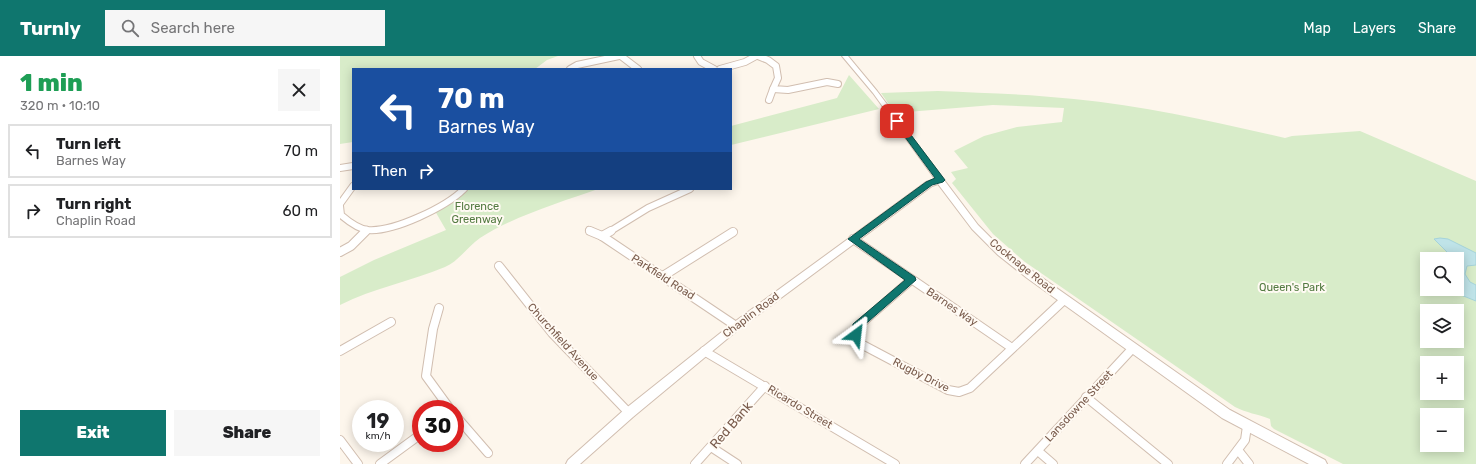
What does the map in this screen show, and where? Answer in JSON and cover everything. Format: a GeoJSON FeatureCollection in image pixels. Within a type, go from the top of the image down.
{"type":"FeatureCollection","features":[{"type":"Feature","properties":{"kind":"street"},"geometry":{"type":"LineString","coordinates":[[572,68],[577,65],[620,56],[637,68]]}},
{"type":"Feature","properties":{"kind":"street"},"geometry":{"type":"LineString","coordinates":[[698,56],[701,62],[712,68]]}},
{"type":"Feature","properties":{"kind":"street"},"geometry":{"type":"LineString","coordinates":[[724,68],[745,62],[757,56],[768,60],[776,66],[778,78],[769,100]]}},
{"type":"Feature","properties":{"kind":"street","name":"Cocknage Road"},"geometry":{"type":"LineString","coordinates":[[845,56],[888,109],[975,227],[1001,253],[1064,300],[1226,414],[1321,464]]}},
{"type":"Feature","properties":{"kind":"street"},"geometry":{"type":"LineString","coordinates":[[773,89],[788,90],[827,82],[838,84]]}},
{"type":"Feature","properties":{"kind":"street"},"geometry":{"type":"LineString","coordinates":[[340,168],[352,166]]}},
{"type":"Feature","properties":{"kind":"street","name":"Chaplin Road"},"geometry":{"type":"LineString","coordinates":[[572,464],[630,413],[736,326],[929,184],[940,180]]}},
{"type":"Feature","properties":{"kind":"street"},"geometry":{"type":"LineString","coordinates":[[352,187],[340,205],[341,215],[349,223],[367,230],[399,225],[447,202],[463,190]]}},
{"type":"Feature","properties":{"kind":"street"},"geometry":{"type":"LineString","coordinates":[[602,236],[648,208],[688,190]]}},
{"type":"Feature","properties":{"kind":"street"},"geometry":{"type":"LineString","coordinates":[[340,252],[351,246],[367,230]]}},
{"type":"Feature","properties":{"kind":"street","name":"Parkfield Road"},"geometry":{"type":"LineString","coordinates":[[589,230],[602,236],[736,326]]}},
{"type":"Feature","properties":{"kind":"street"},"geometry":{"type":"LineString","coordinates":[[662,276],[733,232]]}},
{"type":"Feature","properties":{"kind":"street","name":"Barnes Way"},"geometry":{"type":"LineString","coordinates":[[853,239],[1012,348]]}},
{"type":"Feature","properties":{"kind":"street","name":"Churchfield Avenue"},"geometry":{"type":"LineString","coordinates":[[500,266],[552,333],[630,413]]}},
{"type":"Feature","properties":{"kind":"street","name":"Rugby Drive"},"geometry":{"type":"LineString","coordinates":[[911,280],[857,326],[856,335],[861,344],[948,390],[958,392],[970,388],[1064,300]]}},
{"type":"Feature","properties":{"kind":"street"},"geometry":{"type":"LineString","coordinates":[[439,308],[433,329],[426,376],[443,400]]}},
{"type":"Feature","properties":{"kind":"street"},"geometry":{"type":"LineString","coordinates":[[340,351],[391,322]]}},
{"type":"Feature","properties":{"kind":"street","name":"Lansdowne Street"},"geometry":{"type":"LineString","coordinates":[[1025,464],[1132,348]]}},
{"type":"Feature","properties":{"kind":"street","name":"Ricardo Street"},"geometry":{"type":"LineString","coordinates":[[704,351],[895,464]]}},
{"type":"Feature","properties":{"kind":"street","name":"Red Bank"},"geometry":{"type":"LineString","coordinates":[[695,464],[765,386]]}},
{"type":"Feature","properties":{"kind":"street"},"geometry":{"type":"LineString","coordinates":[[1086,397],[1168,464]]}},
{"type":"Feature","properties":{"kind":"street"},"geometry":{"type":"LineString","coordinates":[[464,425],[488,453]]}},
{"type":"Feature","properties":{"kind":"street"},"geometry":{"type":"LineString","coordinates":[[1227,464],[1245,440],[1247,426]]}},
{"type":"Feature","properties":{"kind":"street"},"geometry":{"type":"LineString","coordinates":[[340,440],[358,464]]}},
{"type":"Feature","properties":{"kind":"street"},"geometry":{"type":"LineString","coordinates":[[380,464],[412,441]]}},
{"type":"Feature","properties":{"kind":"street"},"geometry":{"type":"LineString","coordinates":[[711,447],[737,464]]}},
{"type":"Feature","properties":{"kind":"street"},"geometry":{"type":"LineString","coordinates":[[1238,450],[1248,464]]}},
{"type":"Feature","properties":{"kind":"street"},"geometry":{"type":"LineString","coordinates":[[1038,451],[1053,464]]}},
{"type":"Feature","properties":{"kind":"green space"},"geometry":{"type":"Polygon","coordinates":[[[340,56],[558,56],[547,60],[536,68],[352,68],[352,142],[340,144],[340,56]]]}},
{"type":"Feature","properties":{"kind":"green space"},"geometry":{"type":"Polygon","coordinates":[[[849,75],[879,109],[732,145],[732,126],[837,98],[849,75]]]}},
{"type":"Feature","properties":{"kind":"green space","name":"Queen's Park"},"geometry":{"type":"Polygon","coordinates":[[[938,91],[1057,97],[1154,110],[1285,138],[1292,136],[1360,131],[1476,181],[1476,464],[1343,464],[1274,429],[1271,426],[1270,419],[1235,407],[1025,262],[993,234],[952,183],[956,179],[951,172],[968,168],[954,151],[984,136],[1017,127],[1062,122],[1064,108],[993,105],[895,113],[881,93],[938,91]]]}},
{"type":"Feature","properties":{"kind":"green space","name":"Florence Greenway"},"geometry":{"type":"Polygon","coordinates":[[[466,190],[595,190],[537,210],[493,230],[476,241],[455,261],[445,267],[379,289],[340,305],[340,277],[374,260],[446,230],[435,211],[466,190]]]}},
{"type":"Feature","properties":{"kind":"water"},"geometry":{"type":"Polygon","coordinates":[[[1434,239],[1448,239],[1476,253],[1476,265],[1467,266],[1465,274],[1470,282],[1476,285],[1476,301],[1464,296],[1464,252],[1447,252],[1434,239]]]}},
{"type":"Feature","properties":{"kind":"route"},"geometry":{"type":"LineString","coordinates":[[856,335],[857,326],[911,280],[853,239],[929,184],[940,180],[897,121]]}}]}
